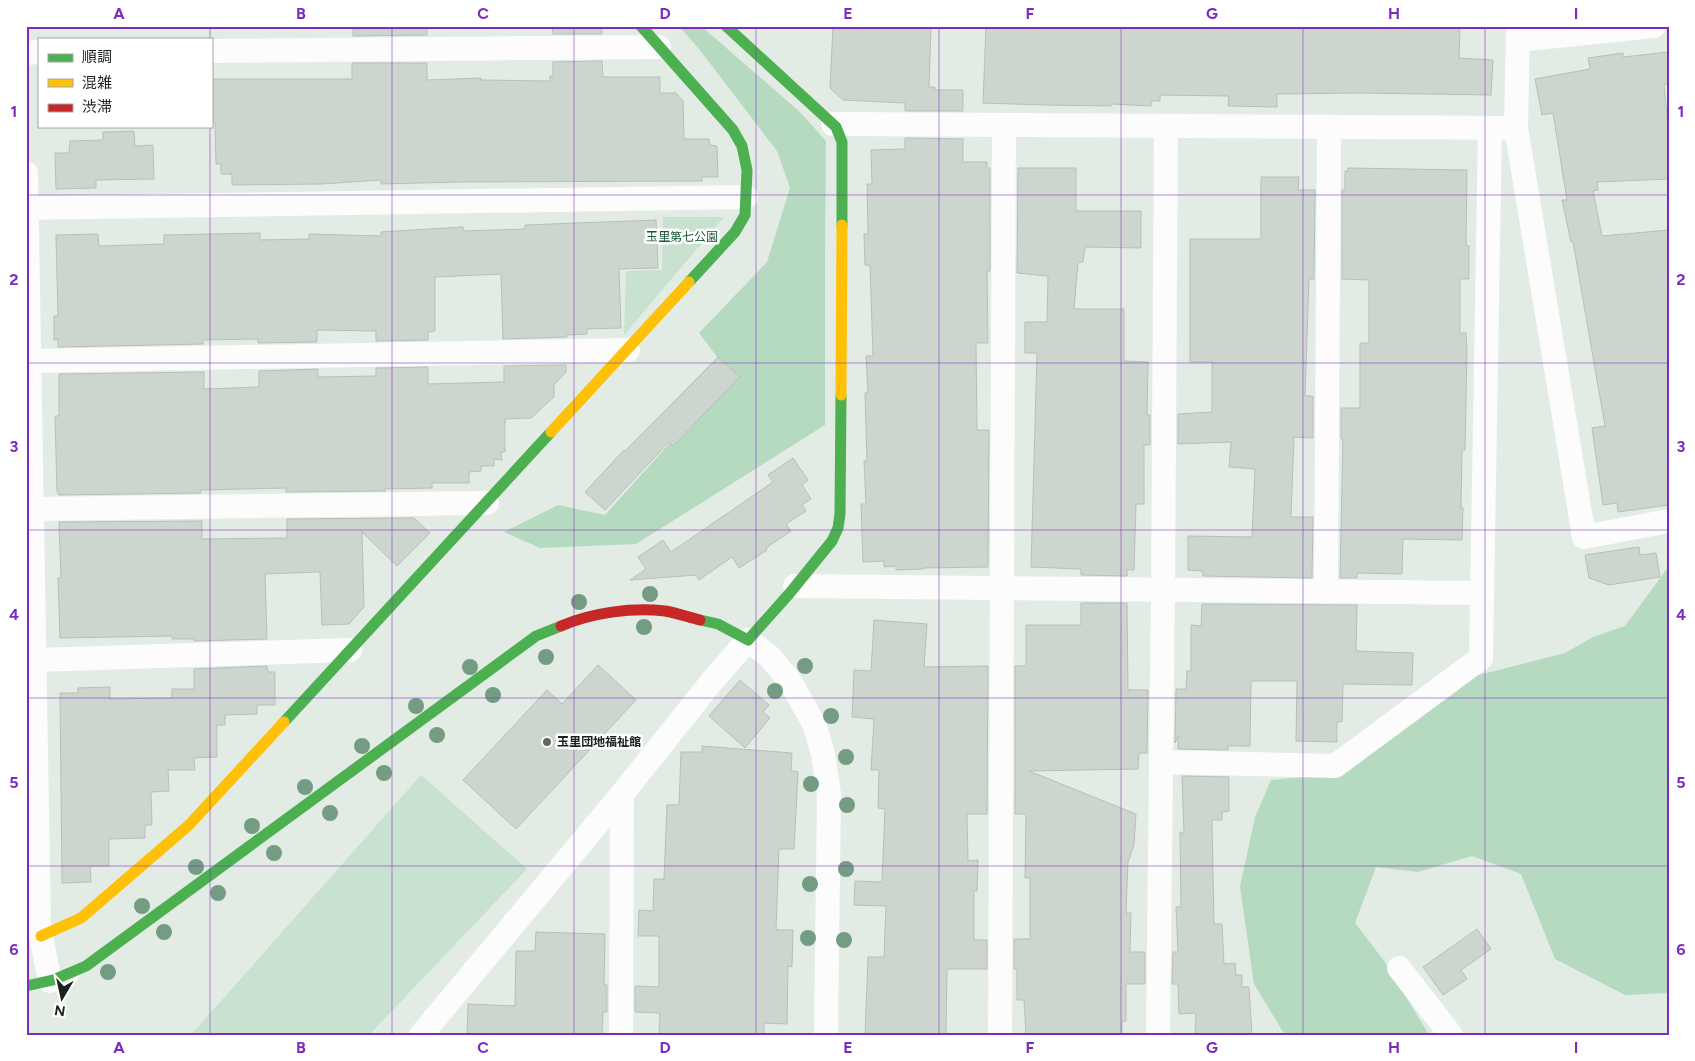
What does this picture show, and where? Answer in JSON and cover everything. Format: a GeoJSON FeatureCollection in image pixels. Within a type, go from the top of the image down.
{"type":"FeatureCollection","features":[{"type":"Feature","properties":{"kind":"street"},"geometry":{"type":"LineString","coordinates":[[41,936],[81,918],[189,825],[736,232],[745,215],[748,170],[742,146],[733,130],[641,26]]}},
{"type":"Feature","properties":{"kind":"street"},"geometry":{"type":"LineString","coordinates":[[427,1031],[713,680],[832,541],[838,528],[840,514],[842,142],[833,124],[726,26]]}},
{"type":"Feature","properties":{"kind":"street"},"geometry":{"type":"LineString","coordinates":[[1654,26],[1518,33],[1516,128],[1584,537],[1669,521]]}},
{"type":"Feature","properties":{"kind":"street"},"geometry":{"type":"LineString","coordinates":[[212,51],[659,47]]}},
{"type":"Feature","properties":{"kind":"street"},"geometry":{"type":"LineString","coordinates":[[833,124],[1516,128]]}},
{"type":"Feature","properties":{"kind":"street"},"geometry":{"type":"LineString","coordinates":[[1000,1035],[1004,125]]}},
{"type":"Feature","properties":{"kind":"street"},"geometry":{"type":"LineString","coordinates":[[1158,1035],[1166,126]]}},
{"type":"Feature","properties":{"kind":"street"},"geometry":{"type":"LineString","coordinates":[[1326,592],[1329,127]]}},
{"type":"Feature","properties":{"kind":"street"},"geometry":{"type":"LineString","coordinates":[[1161,762],[1335,766],[1481,658],[1490,128]]}},
{"type":"Feature","properties":{"kind":"street"},"geometry":{"type":"LineString","coordinates":[[26,173],[30,360],[29,451],[32,509],[39,918],[50,981]]}},
{"type":"Feature","properties":{"kind":"street"},"geometry":{"type":"LineString","coordinates":[[27,208],[746,197]]}},
{"type":"Feature","properties":{"kind":"street"},"geometry":{"type":"LineString","coordinates":[[30,360],[628,350]]}},
{"type":"Feature","properties":{"kind":"street"},"geometry":{"type":"LineString","coordinates":[[32,509],[486,503]]}},
{"type":"Feature","properties":{"kind":"street"},"geometry":{"type":"LineString","coordinates":[[795,586],[1482,593]]}},
{"type":"Feature","properties":{"kind":"street"},"geometry":{"type":"LineString","coordinates":[[26,986],[50,981],[86,966],[536,636],[575,620],[617,611],[666,611],[718,624],[748,640],[770,657],[790,681],[815,726],[823,754],[829,794],[826,1035]]}},
{"type":"Feature","properties":{"kind":"street"},"geometry":{"type":"LineString","coordinates":[[35,660],[350,650]]}},
{"type":"Feature","properties":{"kind":"street"},"geometry":{"type":"LineString","coordinates":[[621,1035],[622,794]]}},
{"type":"Feature","properties":{"kind":"street"},"geometry":{"type":"LineString","coordinates":[[1399,968],[1451,1035]]}},
{"type":"Feature","properties":{"kind":"green space"},"geometry":{"type":"Polygon","coordinates":[[[679,26],[701,26],[800,112],[826,141],[825,425],[636,544],[540,548],[504,532],[558,505],[605,515],[731,375],[699,333],[767,262],[790,188],[777,151],[699,49],[679,26]]]}},
{"type":"Feature","properties":{"kind":"green space","name":"玉里第七公園"},"geometry":{"type":"Polygon","coordinates":[[[663,217],[724,217],[624,335],[626,271],[662,270],[663,217]]]}},
{"type":"Feature","properties":{"kind":"green space"},"geometry":{"type":"Polygon","coordinates":[[[1669,566],[1669,993],[1625,995],[1555,959],[1521,874],[1472,856],[1418,872],[1376,867],[1355,923],[1385,962],[1429,1035],[1285,1035],[1254,984],[1240,887],[1255,817],[1271,780],[1336,774],[1475,676],[1565,653],[1593,637],[1625,626],[1669,566]]]}},
{"type":"Feature","properties":{"kind":"green space"},"geometry":{"type":"Polygon","coordinates":[[[421,775],[527,869],[369,1035],[191,1035],[421,775]]]}},
{"type":"Feature","properties":{"kind":"building"},"geometry":{"type":"Polygon","coordinates":[[[353,26],[427,26],[427,35],[353,36],[353,26]]]}},
{"type":"Feature","properties":{"kind":"building"},"geometry":{"type":"Polygon","coordinates":[[[552,26],[601,26],[602,34],[553,34],[552,26]]]}},
{"type":"Feature","properties":{"kind":"building"},"geometry":{"type":"Polygon","coordinates":[[[833,26],[931,26],[929,87],[935,87],[935,90],[963,90],[963,111],[905,111],[905,103],[843,100],[830,88],[833,26]]]}},
{"type":"Feature","properties":{"kind":"building"},"geometry":{"type":"Polygon","coordinates":[[[986,26],[1460,26],[1459,58],[1493,60],[1491,95],[1277,94],[1277,107],[1228,106],[1229,96],[1160,95],[1160,101],[1151,101],[1151,106],[983,103],[986,26]]]}},
{"type":"Feature","properties":{"kind":"building"},"geometry":{"type":"Polygon","coordinates":[[[1669,52],[1669,84],[1664,85],[1669,136],[1669,179],[1597,182],[1598,190],[1593,191],[1602,236],[1669,230],[1669,505],[1618,512],[1617,503],[1603,505],[1592,428],[1605,426],[1573,242],[1571,242],[1562,200],[1567,200],[1553,113],[1542,115],[1535,79],[1590,69],[1588,58],[1623,53],[1623,57],[1669,52]]]}},
{"type":"Feature","properties":{"kind":"building"},"geometry":{"type":"Polygon","coordinates":[[[602,61],[603,77],[660,77],[660,93],[676,93],[683,101],[684,139],[709,139],[710,145],[717,146],[718,177],[702,177],[702,181],[381,184],[381,180],[322,184],[232,185],[232,174],[221,174],[221,164],[216,164],[215,123],[213,123],[213,79],[352,79],[352,63],[427,63],[427,80],[481,78],[481,80],[550,81],[550,76],[553,76],[553,62],[602,61]]]}},
{"type":"Feature","properties":{"kind":"building"},"geometry":{"type":"Polygon","coordinates":[[[134,131],[135,146],[153,145],[154,179],[96,180],[96,188],[56,189],[55,153],[69,153],[70,141],[103,140],[103,132],[134,131]]]}},
{"type":"Feature","properties":{"kind":"building"},"geometry":{"type":"Polygon","coordinates":[[[905,138],[963,139],[963,162],[987,162],[987,168],[990,168],[990,271],[987,271],[988,343],[976,343],[977,430],[989,430],[988,567],[896,570],[896,566],[884,567],[884,561],[863,562],[861,504],[866,504],[864,461],[867,461],[865,393],[868,393],[866,356],[873,356],[870,265],[865,265],[864,234],[868,234],[867,184],[872,184],[871,150],[905,149],[905,138]]]}},
{"type":"Feature","properties":{"kind":"building"},"geometry":{"type":"Polygon","coordinates":[[[1018,168],[1076,168],[1076,211],[1141,211],[1141,248],[1085,247],[1083,262],[1078,262],[1074,309],[1124,309],[1124,361],[1148,362],[1147,415],[1150,415],[1150,445],[1144,445],[1144,504],[1136,504],[1134,570],[1127,570],[1127,576],[1081,575],[1081,569],[1031,567],[1037,353],[1025,353],[1025,322],[1047,322],[1048,276],[1017,273],[1018,168]]]}},
{"type":"Feature","properties":{"kind":"building"},"geometry":{"type":"Polygon","coordinates":[[[1348,168],[1467,170],[1466,245],[1469,246],[1469,279],[1460,279],[1460,333],[1466,333],[1467,351],[1465,450],[1462,450],[1462,540],[1403,539],[1402,574],[1357,573],[1357,578],[1340,578],[1343,439],[1341,439],[1341,408],[1360,408],[1360,343],[1369,343],[1369,280],[1342,279],[1342,190],[1345,190],[1345,171],[1348,171],[1348,168]]]}},
{"type":"Feature","properties":{"kind":"building"},"geometry":{"type":"Polygon","coordinates":[[[1261,177],[1299,177],[1298,190],[1315,190],[1314,279],[1309,279],[1305,396],[1313,396],[1313,438],[1294,437],[1291,517],[1313,517],[1312,578],[1203,576],[1203,571],[1188,570],[1188,536],[1252,537],[1255,469],[1229,467],[1231,442],[1178,444],[1178,414],[1212,412],[1212,362],[1190,362],[1190,239],[1261,239],[1261,177]]]}},
{"type":"Feature","properties":{"kind":"building"},"geometry":{"type":"Polygon","coordinates":[[[656,220],[658,268],[619,269],[621,328],[587,329],[587,334],[567,335],[567,337],[503,339],[501,274],[435,277],[435,331],[428,332],[428,340],[376,341],[376,331],[317,330],[317,342],[258,343],[258,339],[203,340],[203,344],[58,347],[58,339],[54,340],[54,316],[58,316],[56,235],[98,234],[99,246],[164,244],[164,235],[260,233],[260,240],[309,239],[309,234],[381,236],[381,232],[463,227],[464,231],[525,229],[525,225],[656,220]]]}},
{"type":"Feature","properties":{"kind":"building"},"geometry":{"type":"Polygon","coordinates":[[[718,357],[740,377],[673,446],[669,442],[605,510],[585,492],[624,450],[718,357]]]}},
{"type":"Feature","properties":{"kind":"building"},"geometry":{"type":"Polygon","coordinates":[[[566,365],[566,372],[554,385],[554,397],[531,418],[505,419],[505,452],[501,452],[502,460],[494,459],[494,466],[481,466],[481,471],[469,472],[469,483],[432,483],[432,488],[384,489],[386,491],[286,492],[286,488],[201,490],[201,493],[59,495],[57,491],[55,416],[59,416],[59,374],[204,372],[204,389],[259,387],[259,371],[318,369],[318,377],[376,376],[376,368],[428,367],[428,384],[504,382],[504,366],[566,365]]]}},
{"type":"Feature","properties":{"kind":"building"},"geometry":{"type":"Polygon","coordinates":[[[793,458],[808,480],[802,485],[811,499],[802,505],[806,511],[786,524],[791,531],[766,548],[767,550],[739,568],[732,557],[699,580],[696,575],[630,580],[646,569],[638,557],[663,540],[671,552],[773,482],[768,475],[793,458]]]}},
{"type":"Feature","properties":{"kind":"building"},"geometry":{"type":"Polygon","coordinates":[[[414,518],[430,533],[397,566],[362,532],[364,607],[349,624],[322,625],[320,572],[265,574],[267,639],[194,641],[194,639],[172,639],[172,636],[60,638],[58,578],[61,578],[59,522],[202,521],[202,539],[287,538],[287,519],[414,518]]]}},
{"type":"Feature","properties":{"kind":"building"},"geometry":{"type":"Polygon","coordinates":[[[1639,547],[1640,555],[1656,553],[1660,577],[1609,585],[1589,578],[1585,555],[1639,547]]]}},
{"type":"Feature","properties":{"kind":"building"},"geometry":{"type":"Polygon","coordinates":[[[1081,603],[1127,603],[1128,690],[1148,690],[1147,753],[1139,753],[1138,769],[1029,771],[1136,814],[1134,845],[1128,862],[1126,913],[1131,913],[1130,952],[1145,952],[1145,984],[1126,984],[1126,1021],[1122,1021],[1122,1035],[1026,1035],[1024,1000],[1017,1000],[1017,969],[1014,969],[1014,939],[1030,939],[1030,878],[1025,878],[1026,814],[1015,814],[1015,666],[1026,666],[1026,625],[1081,625],[1081,603]]]}},
{"type":"Feature","properties":{"kind":"building"},"geometry":{"type":"Polygon","coordinates":[[[1202,604],[1357,605],[1356,651],[1413,653],[1412,685],[1343,684],[1342,722],[1337,722],[1337,742],[1296,741],[1297,681],[1251,681],[1250,746],[1228,746],[1228,750],[1178,749],[1178,736],[1175,743],[1176,689],[1186,689],[1187,671],[1191,671],[1191,625],[1201,626],[1202,604]]]}},
{"type":"Feature","properties":{"kind":"building"},"geometry":{"type":"Polygon","coordinates":[[[874,620],[927,624],[924,667],[988,666],[987,814],[967,814],[968,861],[978,860],[977,891],[974,891],[974,940],[987,940],[987,969],[947,969],[946,1035],[865,1035],[868,957],[884,957],[886,906],[854,905],[855,881],[882,882],[885,809],[878,808],[879,770],[871,770],[874,719],[852,717],[854,670],[871,671],[874,620]]]}},
{"type":"Feature","properties":{"kind":"building","name":"玉里団地福祉館"},"geometry":{"type":"Polygon","coordinates":[[[598,665],[636,700],[516,829],[463,780],[547,690],[562,704],[598,665]]]}},
{"type":"Feature","properties":{"kind":"building"},"geometry":{"type":"Polygon","coordinates":[[[267,666],[268,672],[275,672],[275,705],[257,705],[257,714],[225,715],[225,725],[217,725],[217,757],[194,758],[195,770],[168,770],[169,791],[151,792],[152,825],[145,825],[145,838],[109,839],[109,866],[90,866],[91,882],[62,883],[60,693],[78,693],[78,688],[110,687],[110,699],[172,698],[172,689],[194,689],[194,669],[267,666]]]}},
{"type":"Feature","properties":{"kind":"building"},"geometry":{"type":"Polygon","coordinates":[[[740,680],[769,705],[763,712],[770,718],[745,748],[709,716],[740,680]]]}},
{"type":"Feature","properties":{"kind":"building"},"geometry":{"type":"Polygon","coordinates":[[[702,746],[792,753],[791,771],[798,772],[794,849],[779,849],[776,930],[793,930],[792,967],[788,966],[787,1024],[764,1023],[764,1035],[659,1035],[660,1013],[635,1012],[635,986],[659,987],[659,936],[638,936],[639,910],[653,911],[654,879],[664,879],[667,805],[679,805],[681,752],[702,752],[702,746]]]}},
{"type":"Feature","properties":{"kind":"building"},"geometry":{"type":"Polygon","coordinates":[[[1182,776],[1229,777],[1229,811],[1222,812],[1222,820],[1212,820],[1214,924],[1222,924],[1224,964],[1235,963],[1236,975],[1242,975],[1242,987],[1249,987],[1252,1035],[1195,1035],[1196,1013],[1179,1014],[1178,984],[1172,984],[1173,952],[1178,952],[1176,907],[1181,907],[1180,832],[1184,834],[1182,776]]]}},
{"type":"Feature","properties":{"kind":"building"},"geometry":{"type":"Polygon","coordinates":[[[1477,929],[1491,949],[1461,970],[1467,979],[1443,995],[1423,967],[1477,929]]]}},
{"type":"Feature","properties":{"kind":"building"},"geometry":{"type":"Polygon","coordinates":[[[536,932],[605,934],[604,985],[607,985],[607,1012],[603,1012],[602,1035],[467,1035],[468,1004],[515,1006],[516,951],[535,951],[536,932]]]}},
{"type":"Feature","properties":{"kind":"traffic: fast"},"geometry":{"type":"LineString","coordinates":[[641,26],[733,130],[742,146],[747,170],[745,215],[735,232],[689,282]]}},
{"type":"Feature","properties":{"kind":"traffic: fast"},"geometry":{"type":"LineString","coordinates":[[726,26],[836,127],[842,142],[842,225]]}},
{"type":"Feature","properties":{"kind":"traffic: fast"},"geometry":{"type":"LineString","coordinates":[[700,620],[718,624],[748,640],[789,594],[832,541],[838,528],[840,514],[841,395]]}},
{"type":"Feature","properties":{"kind":"traffic: fast"},"geometry":{"type":"LineString","coordinates":[[284,722],[551,432]]}},
{"type":"Feature","properties":{"kind":"traffic: fast"},"geometry":{"type":"LineString","coordinates":[[26,986],[53,980],[86,966],[536,636],[561,626]]}},
{"type":"Feature","properties":{"kind":"traffic: slow"},"geometry":{"type":"LineString","coordinates":[[841,395],[842,225]]}},
{"type":"Feature","properties":{"kind":"traffic: slow"},"geometry":{"type":"LineString","coordinates":[[551,432],[689,282]]}},
{"type":"Feature","properties":{"kind":"traffic: slow"},"geometry":{"type":"LineString","coordinates":[[41,936],[81,918],[189,825],[284,722]]}},
{"type":"Feature","properties":{"kind":"traffic: jam"},"geometry":{"type":"LineString","coordinates":[[561,626],[598,614],[639,610],[665,611],[700,620]]}},
{"type":"Feature","properties":{"kind":"place","name":"玉里団地福祉館"},"geometry":{"type":"Point","coordinates":[547,742]}}]}
